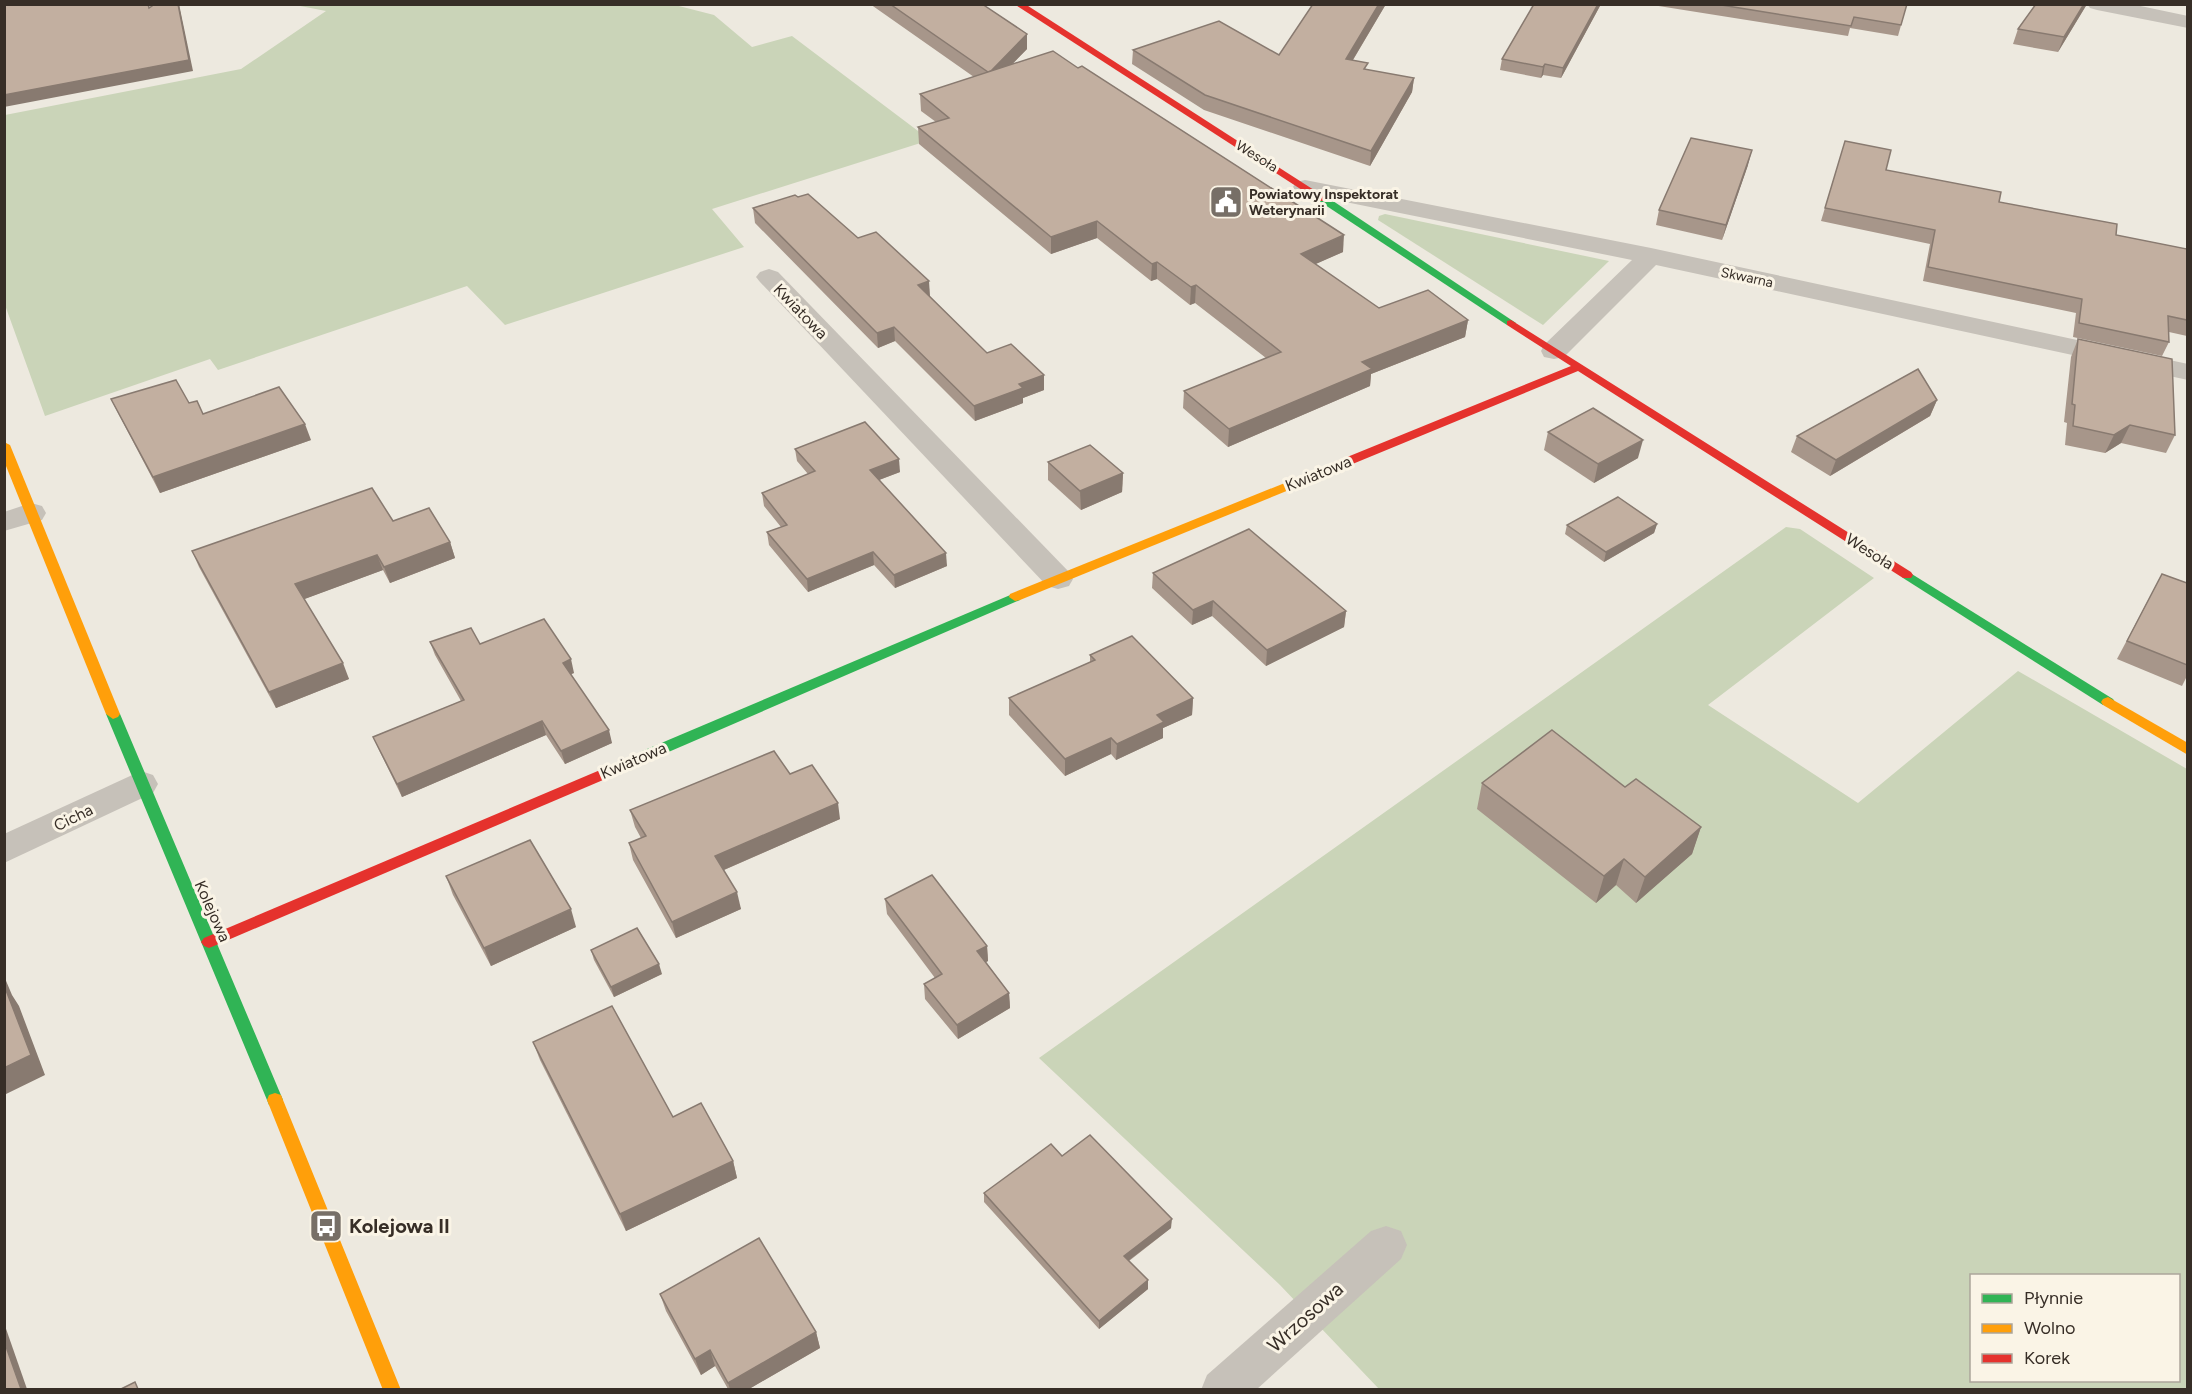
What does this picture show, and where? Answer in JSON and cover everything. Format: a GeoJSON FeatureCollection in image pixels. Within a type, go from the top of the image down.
{"type":"FeatureCollection","features":[{"type":"Feature","properties":{"kind":"street","name":"Wesoła"},"geometry":{"type":"LineString","coordinates":[[1018,4],[1305,187],[1578,367],[2187,750]]}},
{"type":"Feature","properties":{"kind":"street"},"geometry":{"type":"LineString","coordinates":[[2097,4],[2187,22]]}},
{"type":"Feature","properties":{"kind":"street","name":"Skwarna"},"geometry":{"type":"LineString","coordinates":[[1305,187],[1651,256],[2187,372]]}},
{"type":"Feature","properties":{"kind":"street"},"geometry":{"type":"LineString","coordinates":[[1554,351],[1651,256]]}},
{"type":"Feature","properties":{"kind":"street","name":"Kwiatowa"},"geometry":{"type":"LineString","coordinates":[[769,277],[1058,579]]}},
{"type":"Feature","properties":{"kind":"street","name":"Kwiatowa"},"geometry":{"type":"LineString","coordinates":[[209,942],[1058,579],[1578,367]]}},
{"type":"Feature","properties":{"kind":"street","name":"Kolejowa"},"geometry":{"type":"LineString","coordinates":[[4,445],[18,518],[141,784],[239,1009],[392,1389]]}},
{"type":"Feature","properties":{"kind":"street","name":"Cicha"},"geometry":{"type":"LineString","coordinates":[[4,850],[141,784]]}},
{"type":"Feature","properties":{"kind":"street","name":"Wrzosowa"},"geometry":{"type":"LineString","coordinates":[[1223,1389],[1386,1245]]}},
{"type":"Feature","properties":{"kind":"green space"},"geometry":{"type":"Polygon","coordinates":[[[295,5],[675,5],[714,15],[752,47],[792,36],[930,140],[712,209],[744,247],[505,325],[467,286],[218,370],[210,359],[45,416],[5,305],[5,115],[241,69],[326,11],[295,5]]]}},
{"type":"Feature","properties":{"kind":"green space"},"geometry":{"type":"Polygon","coordinates":[[[1385,214],[1609,261],[1543,325],[1378,220],[1379,216],[1385,214]]]}},
{"type":"Feature","properties":{"kind":"green space"},"geometry":{"type":"Polygon","coordinates":[[[1786,527],[1800,529],[1874,578],[1708,705],[1858,803],[2018,671],[2187,769],[2187,1389],[1379,1389],[1280,1285],[1039,1058],[1786,527]]]}},
{"type":"Feature","properties":{"kind":"building"},"geometry":{"type":"Polygon","coordinates":[[[4,4],[148,4],[149,8],[155,4],[178,4],[189,60],[4,95],[4,4]]]}},
{"type":"Feature","properties":{"kind":"building"},"geometry":{"type":"Polygon","coordinates":[[[890,4],[982,4],[1027,34],[988,72],[890,4]]]}},
{"type":"Feature","properties":{"kind":"building"},"geometry":{"type":"Polygon","coordinates":[[[1313,4],[1379,4],[1346,59],[1368,63],[1364,69],[1414,78],[1371,151],[1205,95],[1133,50],[1219,21],[1279,55],[1313,4]]]}},
{"type":"Feature","properties":{"kind":"building"},"geometry":{"type":"Polygon","coordinates":[[[1534,4],[1598,4],[1563,68],[1545,64],[1543,67],[1502,59],[1534,4]]]}},
{"type":"Feature","properties":{"kind":"building"},"geometry":{"type":"Polygon","coordinates":[[[1715,4],[1907,4],[1901,25],[1854,17],[1851,26],[1715,4]]]}},
{"type":"Feature","properties":{"kind":"building"},"geometry":{"type":"Polygon","coordinates":[[[2036,4],[2084,4],[2064,37],[2018,29],[2036,4]]]}},
{"type":"Feature","properties":{"kind":"building"},"geometry":{"type":"Polygon","coordinates":[[[1053,51],[1078,68],[1082,66],[1344,235],[1301,254],[1379,308],[1428,290],[1468,320],[1362,362],[1372,369],[1229,429],[1184,391],[1281,352],[1196,285],[1191,287],[1157,262],[1152,264],[1097,221],[1051,237],[918,127],[949,118],[920,94],[1053,51]]]}},
{"type":"Feature","properties":{"kind":"building"},"geometry":{"type":"Polygon","coordinates":[[[1691,138],[1752,150],[1726,225],[1659,210],[1691,138]]]}},
{"type":"Feature","properties":{"kind":"building"},"geometry":{"type":"Polygon","coordinates":[[[1845,141],[1891,150],[1886,170],[2001,192],[1999,202],[2117,224],[2116,235],[2187,249],[2187,320],[2168,316],[2169,342],[2079,323],[2082,299],[1928,267],[1935,230],[1825,208],[1845,141]]]}},
{"type":"Feature","properties":{"kind":"building"},"geometry":{"type":"Polygon","coordinates":[[[808,194],[858,238],[876,232],[929,281],[918,285],[987,353],[1011,344],[1044,375],[1019,384],[1023,388],[974,406],[894,327],[877,333],[753,208],[795,195],[798,197],[808,194]]]}},
{"type":"Feature","properties":{"kind":"building"},"geometry":{"type":"Polygon","coordinates":[[[2078,339],[2172,359],[2175,435],[2130,425],[2114,435],[2073,426],[2075,405],[2072,404],[2078,339]]]}},
{"type":"Feature","properties":{"kind":"building"},"geometry":{"type":"Polygon","coordinates":[[[1918,369],[1937,400],[1836,460],[1797,436],[1918,369]]]}},
{"type":"Feature","properties":{"kind":"building"},"geometry":{"type":"Polygon","coordinates":[[[176,380],[189,403],[197,401],[203,414],[279,387],[305,424],[153,477],[111,399],[176,380]]]}},
{"type":"Feature","properties":{"kind":"building"},"geometry":{"type":"Polygon","coordinates":[[[1593,408],[1643,440],[1598,464],[1548,432],[1593,408]]]}},
{"type":"Feature","properties":{"kind":"building"},"geometry":{"type":"Polygon","coordinates":[[[865,422],[899,459],[870,470],[946,553],[894,575],[873,552],[807,579],[767,532],[787,525],[762,493],[815,471],[795,449],[865,422]]]}},
{"type":"Feature","properties":{"kind":"building"},"geometry":{"type":"Polygon","coordinates":[[[1090,445],[1123,473],[1080,491],[1048,462],[1090,445]]]}},
{"type":"Feature","properties":{"kind":"building"},"geometry":{"type":"Polygon","coordinates":[[[372,488],[393,521],[429,508],[450,542],[384,567],[377,555],[295,584],[343,663],[269,692],[192,551],[372,488]]]}},
{"type":"Feature","properties":{"kind":"building"},"geometry":{"type":"Polygon","coordinates":[[[1618,497],[1657,524],[1606,552],[1567,525],[1618,497]]]}},
{"type":"Feature","properties":{"kind":"building"},"geometry":{"type":"Polygon","coordinates":[[[1249,529],[1346,611],[1267,650],[1213,601],[1193,610],[1153,573],[1249,529]]]}},
{"type":"Feature","properties":{"kind":"building"},"geometry":{"type":"Polygon","coordinates":[[[2162,574],[2187,583],[2187,665],[2127,641],[2162,574]]]}},
{"type":"Feature","properties":{"kind":"building"},"geometry":{"type":"Polygon","coordinates":[[[544,619],[571,659],[563,663],[609,730],[561,751],[542,721],[397,784],[373,737],[464,700],[430,642],[471,628],[480,644],[544,619]]]}},
{"type":"Feature","properties":{"kind":"building"},"geometry":{"type":"Polygon","coordinates":[[[1132,636],[1193,698],[1157,715],[1164,722],[1117,744],[1111,738],[1065,759],[1009,698],[1095,660],[1090,655],[1132,636]]]}},
{"type":"Feature","properties":{"kind":"building"},"geometry":{"type":"Polygon","coordinates":[[[1552,730],[1625,787],[1636,779],[1701,827],[1645,877],[1624,859],[1604,876],[1482,783],[1552,730]]]}},
{"type":"Feature","properties":{"kind":"building"},"geometry":{"type":"Polygon","coordinates":[[[774,751],[790,774],[812,765],[838,803],[715,856],[737,892],[672,922],[629,843],[646,836],[630,810],[774,751]]]}},
{"type":"Feature","properties":{"kind":"building"},"geometry":{"type":"Polygon","coordinates":[[[530,840],[571,909],[484,948],[446,876],[530,840]]]}},
{"type":"Feature","properties":{"kind":"building"},"geometry":{"type":"Polygon","coordinates":[[[932,875],[987,946],[977,951],[1009,993],[957,1025],[924,984],[942,974],[885,899],[932,875]]]}},
{"type":"Feature","properties":{"kind":"building"},"geometry":{"type":"Polygon","coordinates":[[[637,928],[659,964],[611,987],[591,950],[637,928]]]}},
{"type":"Feature","properties":{"kind":"building"},"geometry":{"type":"Polygon","coordinates":[[[4,985],[31,1055],[4,1068],[4,985]]]}},
{"type":"Feature","properties":{"kind":"building"},"geometry":{"type":"Polygon","coordinates":[[[612,1006],[673,1117],[701,1103],[733,1161],[620,1214],[533,1042],[612,1006]]]}},
{"type":"Feature","properties":{"kind":"building"},"geometry":{"type":"Polygon","coordinates":[[[1090,1135],[1172,1219],[1124,1256],[1148,1280],[1099,1321],[984,1193],[1051,1144],[1062,1156],[1090,1135]]]}},
{"type":"Feature","properties":{"kind":"building"},"geometry":{"type":"Polygon","coordinates":[[[759,1238],[816,1332],[728,1383],[710,1350],[695,1359],[660,1294],[759,1238]]]}},
{"type":"Feature","properties":{"kind":"building"},"geometry":{"type":"Polygon","coordinates":[[[4,1341],[21,1389],[4,1389],[4,1341]]]}},
{"type":"Feature","properties":{"kind":"building"},"geometry":{"type":"Polygon","coordinates":[[[135,1382],[138,1389],[121,1389],[135,1382]]]}},
{"type":"Feature","properties":{"kind":"traffic: fast"},"geometry":{"type":"LineString","coordinates":[[1323,199],[1511,323]]}},
{"type":"Feature","properties":{"kind":"traffic: fast"},"geometry":{"type":"LineString","coordinates":[[1907,575],[2108,702]]}},
{"type":"Feature","properties":{"kind":"traffic: fast"},"geometry":{"type":"LineString","coordinates":[[645,756],[1015,597]]}},
{"type":"Feature","properties":{"kind":"traffic: fast"},"geometry":{"type":"LineString","coordinates":[[113,714],[275,1100]]}},
{"type":"Feature","properties":{"kind":"traffic: slow"},"geometry":{"type":"LineString","coordinates":[[4,445],[113,714]]}},
{"type":"Feature","properties":{"kind":"traffic: slow"},"geometry":{"type":"LineString","coordinates":[[1015,597],[1334,467]]}},
{"type":"Feature","properties":{"kind":"traffic: slow"},"geometry":{"type":"LineString","coordinates":[[2108,702],[2188,750]]}},
{"type":"Feature","properties":{"kind":"traffic: slow"},"geometry":{"type":"LineString","coordinates":[[275,1100],[392,1390]]}},
{"type":"Feature","properties":{"kind":"traffic: jam"},"geometry":{"type":"LineString","coordinates":[[1018,4],[1323,199]]}},
{"type":"Feature","properties":{"kind":"traffic: jam"},"geometry":{"type":"LineString","coordinates":[[1511,323],[1907,575]]}},
{"type":"Feature","properties":{"kind":"traffic: jam"},"geometry":{"type":"LineString","coordinates":[[1334,467],[1578,367]]}},
{"type":"Feature","properties":{"kind":"traffic: jam"},"geometry":{"type":"LineString","coordinates":[[209,942],[645,756]]}},
{"type":"Feature","properties":{"kind":"place","name":"Powiatowy Inspektorat Weterynarii"},"geometry":{"type":"Point","coordinates":[1226,202]}},
{"type":"Feature","properties":{"kind":"place","name":"Kolejowa II"},"geometry":{"type":"Point","coordinates":[326,1226]}}]}
